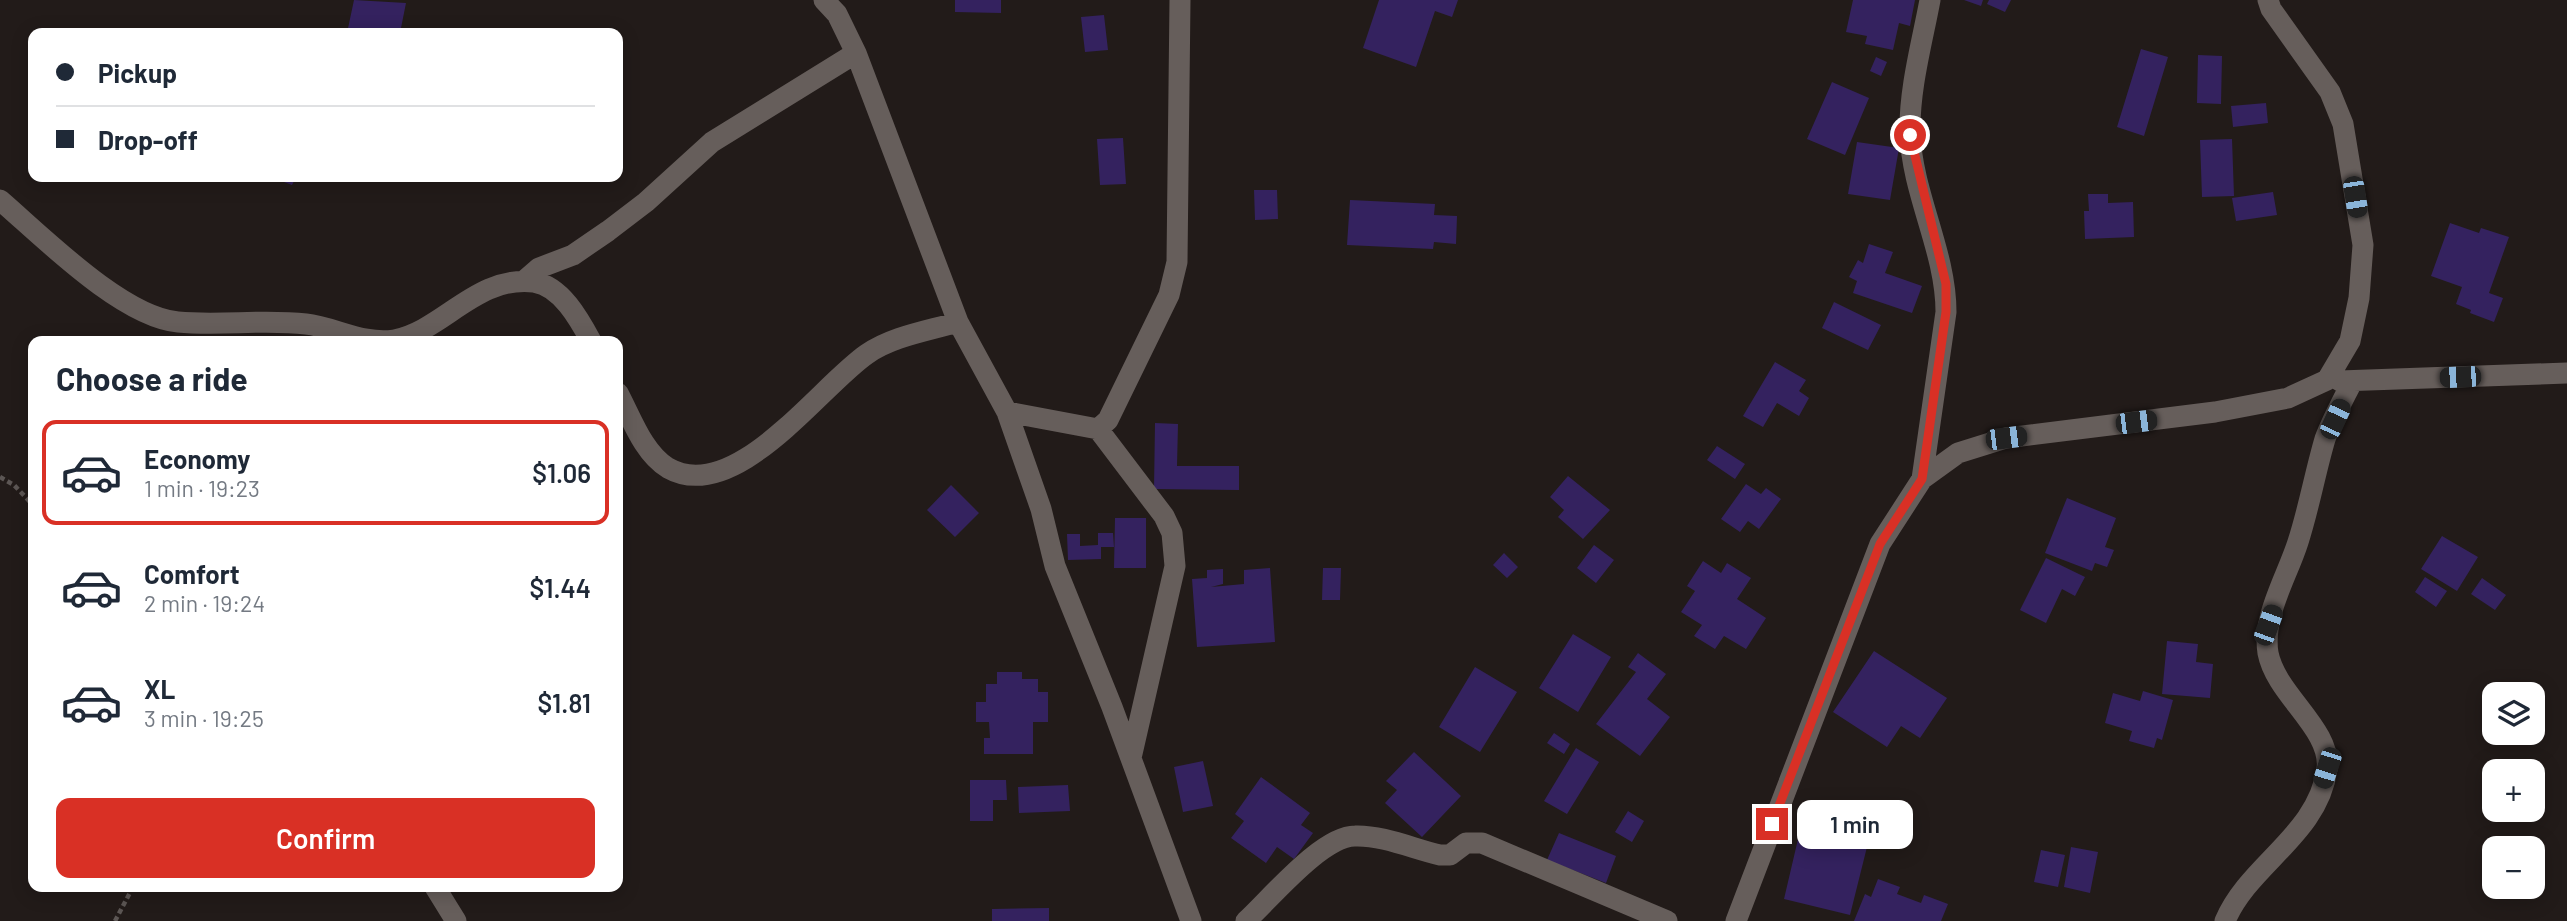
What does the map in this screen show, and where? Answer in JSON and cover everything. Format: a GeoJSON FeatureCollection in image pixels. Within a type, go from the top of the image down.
{"type":"FeatureCollection","features":[{"type":"Feature","properties":{"kind":"street"},"geometry":{"type":"LineString","coordinates":[[824,0],[837,14],[856,53],[958,321],[1007,412],[1041,509],[1055,566],[1131,758],[1191,921]]}},
{"type":"Feature","properties":{"kind":"street"},"geometry":{"type":"LineString","coordinates":[[1098,429],[1108,421],[1169,295],[1177,262],[1180,0]]}},
{"type":"Feature","properties":{"kind":"street"},"geometry":{"type":"LineString","coordinates":[[1922,479],[1946,312],[1946,284],[1910,135],[1912,101],[1930,0]]}},
{"type":"Feature","properties":{"kind":"street"},"geometry":{"type":"LineString","coordinates":[[2268,0],[2271,9],[2330,92],[2339,113],[2363,246],[2359,298],[2350,341],[2327,380]]}},
{"type":"Feature","properties":{"kind":"street"},"geometry":{"type":"LineString","coordinates":[[524,281],[539,268],[573,255],[608,231],[646,202],[712,142],[856,53]]}},
{"type":"Feature","properties":{"kind":"street"},"geometry":{"type":"LineString","coordinates":[[0,200],[119,298],[150,315],[177,322],[253,320],[309,324],[358,336]]}},
{"type":"Feature","properties":{"kind":"street"},"geometry":{"type":"LineString","coordinates":[[407,336],[496,285],[524,281],[550,288],[566,302],[588,336]]}},
{"type":"Feature","properties":{"kind":"street"},"geometry":{"type":"LineString","coordinates":[[623,402],[645,444],[668,467],[693,475],[728,467],[760,451],[876,348],[958,321]]}},
{"type":"Feature","properties":{"kind":"street"},"geometry":{"type":"LineString","coordinates":[[1736,921],[1880,544],[1922,479],[1958,453],[2006,438],[2215,412],[2288,398],[2327,380],[2352,382],[2567,373]]}},
{"type":"Feature","properties":{"kind":"street"},"geometry":{"type":"LineString","coordinates":[[2225,921],[2243,890],[2292,840],[2317,799],[2327,768],[2323,743],[2276,678],[2268,652],[2268,625],[2298,542],[2326,437],[2352,382]]}},
{"type":"Feature","properties":{"kind":"street"},"geometry":{"type":"LineString","coordinates":[[1007,412],[1098,429],[1164,516],[1172,533],[1175,566],[1131,758]]}},
{"type":"Feature","properties":{"kind":"street"},"geometry":{"type":"LineString","coordinates":[[1246,921],[1334,841],[1357,835],[1450,855],[1466,843],[1482,844],[1667,921]]}},
{"type":"Feature","properties":{"kind":"street"},"geometry":{"type":"LineString","coordinates":[[438,892],[456,921]]}},
{"type":"Feature","properties":{"kind":"path"},"geometry":{"type":"LineString","coordinates":[[0,477],[14,485],[28,500]]}},
{"type":"Feature","properties":{"kind":"path"},"geometry":{"type":"LineString","coordinates":[[115,921],[130,892]]}},
{"type":"Feature","properties":{"kind":"building"},"geometry":{"type":"Polygon","coordinates":[[[354,0],[406,3],[401,28],[348,28],[354,0]]]}},
{"type":"Feature","properties":{"kind":"building"},"geometry":{"type":"Polygon","coordinates":[[[955,0],[1001,0],[1001,13],[955,12],[955,0]]]}},
{"type":"Feature","properties":{"kind":"building"},"geometry":{"type":"Polygon","coordinates":[[[1379,0],[1458,0],[1452,17],[1435,11],[1416,67],[1363,48],[1379,0]]]}},
{"type":"Feature","properties":{"kind":"building"},"geometry":{"type":"Polygon","coordinates":[[[1853,0],[1915,0],[1910,26],[1899,23],[1893,50],[1865,44],[1867,36],[1846,32],[1853,0]]]}},
{"type":"Feature","properties":{"kind":"building"},"geometry":{"type":"Polygon","coordinates":[[[1964,0],[1983,0],[1981,6],[1964,0]]]}},
{"type":"Feature","properties":{"kind":"building"},"geometry":{"type":"Polygon","coordinates":[[[1989,0],[2011,0],[2005,12],[1987,4],[1989,0]]]}},
{"type":"Feature","properties":{"kind":"building"},"geometry":{"type":"Polygon","coordinates":[[[1104,15],[1108,50],[1085,52],[1081,17],[1104,15]]]}},
{"type":"Feature","properties":{"kind":"building"},"geometry":{"type":"Polygon","coordinates":[[[2141,49],[2168,57],[2144,136],[2117,127],[2141,49]]]}},
{"type":"Feature","properties":{"kind":"building"},"geometry":{"type":"Polygon","coordinates":[[[2198,55],[2222,56],[2221,104],[2197,103],[2198,55]]]}},
{"type":"Feature","properties":{"kind":"building"},"geometry":{"type":"Polygon","coordinates":[[[1876,57],[1887,62],[1881,76],[1870,71],[1876,57]]]}},
{"type":"Feature","properties":{"kind":"building"},"geometry":{"type":"Polygon","coordinates":[[[1832,82],[1869,98],[1845,155],[1807,139],[1832,82]]]}},
{"type":"Feature","properties":{"kind":"building"},"geometry":{"type":"Polygon","coordinates":[[[2266,103],[2268,123],[2233,127],[2231,106],[2266,103]]]}},
{"type":"Feature","properties":{"kind":"building"},"geometry":{"type":"Polygon","coordinates":[[[1123,138],[1126,184],[1100,185],[1097,139],[1123,138]]]}},
{"type":"Feature","properties":{"kind":"building"},"geometry":{"type":"Polygon","coordinates":[[[2232,139],[2234,196],[2202,197],[2200,140],[2232,139]]]}},
{"type":"Feature","properties":{"kind":"building"},"geometry":{"type":"Polygon","coordinates":[[[1857,142],[1899,148],[1890,200],[1848,194],[1857,142]]]}},
{"type":"Feature","properties":{"kind":"building"},"geometry":{"type":"Polygon","coordinates":[[[1254,190],[1277,190],[1278,219],[1255,220],[1254,190]]]}},
{"type":"Feature","properties":{"kind":"building"},"geometry":{"type":"Polygon","coordinates":[[[2273,192],[2277,215],[2236,221],[2232,198],[2273,192]]]}},
{"type":"Feature","properties":{"kind":"building"},"geometry":{"type":"Polygon","coordinates":[[[2088,194],[2108,194],[2108,203],[2133,202],[2134,237],[2085,239],[2084,211],[2089,211],[2088,194]]]}},
{"type":"Feature","properties":{"kind":"building"},"geometry":{"type":"Polygon","coordinates":[[[1350,200],[1435,204],[1434,215],[1457,216],[1456,244],[1434,242],[1433,249],[1347,245],[1350,200]]]}},
{"type":"Feature","properties":{"kind":"building"},"geometry":{"type":"Polygon","coordinates":[[[2450,223],[2479,233],[2481,228],[2509,237],[2489,293],[2503,298],[2494,322],[2470,313],[2471,310],[2456,304],[2462,287],[2431,276],[2450,223]]]}},
{"type":"Feature","properties":{"kind":"building"},"geometry":{"type":"Polygon","coordinates":[[[1869,244],[1893,252],[1885,273],[1922,286],[1912,313],[1853,293],[1857,281],[1849,277],[1858,260],[1863,263],[1869,244]]]}},
{"type":"Feature","properties":{"kind":"building"},"geometry":{"type":"Polygon","coordinates":[[[1834,302],[1881,325],[1868,350],[1822,328],[1834,302]]]}},
{"type":"Feature","properties":{"kind":"building"},"geometry":{"type":"Polygon","coordinates":[[[1775,362],[1806,380],[1799,391],[1809,398],[1799,416],[1777,403],[1763,427],[1743,416],[1775,362]]]}},
{"type":"Feature","properties":{"kind":"building"},"geometry":{"type":"Polygon","coordinates":[[[1155,423],[1178,424],[1177,466],[1239,466],[1239,490],[1154,489],[1155,423]]]}},
{"type":"Feature","properties":{"kind":"building"},"geometry":{"type":"Polygon","coordinates":[[[1717,446],[1745,464],[1735,479],[1707,460],[1717,446]]]}},
{"type":"Feature","properties":{"kind":"building"},"geometry":{"type":"Polygon","coordinates":[[[1568,476],[1610,510],[1583,539],[1558,517],[1564,510],[1550,497],[1568,476]]]}},
{"type":"Feature","properties":{"kind":"building"},"geometry":{"type":"Polygon","coordinates":[[[1746,484],[1761,494],[1766,488],[1781,499],[1759,529],[1748,521],[1740,532],[1721,519],[1746,484]]]}},
{"type":"Feature","properties":{"kind":"building"},"geometry":{"type":"Polygon","coordinates":[[[951,485],[979,513],[955,537],[927,510],[951,485]]]}},
{"type":"Feature","properties":{"kind":"building"},"geometry":{"type":"Polygon","coordinates":[[[2067,498],[2116,518],[2105,547],[2114,550],[2107,567],[2095,563],[2092,571],[2045,553],[2067,498]]]}},
{"type":"Feature","properties":{"kind":"building"},"geometry":{"type":"Polygon","coordinates":[[[1115,518],[1146,518],[1146,568],[1114,568],[1115,518]]]}},
{"type":"Feature","properties":{"kind":"building"},"geometry":{"type":"Polygon","coordinates":[[[1098,533],[1113,533],[1114,547],[1101,547],[1101,559],[1068,560],[1067,534],[1080,534],[1080,546],[1098,545],[1098,533]]]}},
{"type":"Feature","properties":{"kind":"building"},"geometry":{"type":"Polygon","coordinates":[[[2442,536],[2478,557],[2457,591],[2421,569],[2442,536]]]}},
{"type":"Feature","properties":{"kind":"building"},"geometry":{"type":"Polygon","coordinates":[[[1594,545],[1614,560],[1596,583],[1577,568],[1594,545]]]}},
{"type":"Feature","properties":{"kind":"building"},"geometry":{"type":"Polygon","coordinates":[[[1504,553],[1518,567],[1507,578],[1493,565],[1504,553]]]}},
{"type":"Feature","properties":{"kind":"building"},"geometry":{"type":"Polygon","coordinates":[[[2046,558],[2085,577],[2075,596],[2062,589],[2046,623],[2020,610],[2046,558]]]}},
{"type":"Feature","properties":{"kind":"building"},"geometry":{"type":"Polygon","coordinates":[[[1703,561],[1721,573],[1727,563],[1751,578],[1737,599],[1766,618],[1746,649],[1724,636],[1715,649],[1694,636],[1702,625],[1681,612],[1695,591],[1687,586],[1703,561]]]}},
{"type":"Feature","properties":{"kind":"building"},"geometry":{"type":"Polygon","coordinates":[[[1270,568],[1275,642],[1197,647],[1192,579],[1207,578],[1207,570],[1223,569],[1223,584],[1211,587],[1244,584],[1244,570],[1270,568]]]}},
{"type":"Feature","properties":{"kind":"building"},"geometry":{"type":"Polygon","coordinates":[[[1323,568],[1341,568],[1340,600],[1322,600],[1323,568]]]}},
{"type":"Feature","properties":{"kind":"building"},"geometry":{"type":"Polygon","coordinates":[[[2425,577],[2447,591],[2436,607],[2415,592],[2425,577]]]}},
{"type":"Feature","properties":{"kind":"building"},"geometry":{"type":"Polygon","coordinates":[[[2482,578],[2506,595],[2495,610],[2471,594],[2482,578]]]}},
{"type":"Feature","properties":{"kind":"building"},"geometry":{"type":"Polygon","coordinates":[[[1573,634],[1611,657],[1578,712],[1539,688],[1573,634]]]}},
{"type":"Feature","properties":{"kind":"building"},"geometry":{"type":"Polygon","coordinates":[[[2167,641],[2198,644],[2196,662],[2213,664],[2210,698],[2162,694],[2167,641]]]}},
{"type":"Feature","properties":{"kind":"building"},"geometry":{"type":"Polygon","coordinates":[[[1874,651],[1947,698],[1920,738],[1901,726],[1887,747],[1833,712],[1874,651]]]}},
{"type":"Feature","properties":{"kind":"building"},"geometry":{"type":"Polygon","coordinates":[[[1638,653],[1666,674],[1647,699],[1670,717],[1640,756],[1596,724],[1636,672],[1628,667],[1638,653]]]}},
{"type":"Feature","properties":{"kind":"building"},"geometry":{"type":"Polygon","coordinates":[[[1475,667],[1517,692],[1480,752],[1439,727],[1475,667]]]}},
{"type":"Feature","properties":{"kind":"building"},"geometry":{"type":"Polygon","coordinates":[[[997,672],[1022,672],[1022,679],[1038,679],[1038,692],[1048,692],[1048,722],[1033,722],[1033,754],[984,754],[984,738],[990,738],[989,722],[976,722],[976,702],[986,702],[986,684],[997,684],[997,672]]]}},
{"type":"Feature","properties":{"kind":"building"},"geometry":{"type":"Polygon","coordinates":[[[2143,691],[2173,700],[2162,740],[2157,738],[2154,748],[2129,741],[2132,731],[2105,723],[2113,693],[2140,701],[2143,691]]]}},
{"type":"Feature","properties":{"kind":"building"},"geometry":{"type":"Polygon","coordinates":[[[1554,733],[1570,744],[1564,754],[1547,743],[1554,733]]]}},
{"type":"Feature","properties":{"kind":"building"},"geometry":{"type":"Polygon","coordinates":[[[1576,748],[1599,762],[1567,814],[1544,801],[1576,748]]]}},
{"type":"Feature","properties":{"kind":"building"},"geometry":{"type":"Polygon","coordinates":[[[1414,752],[1461,796],[1422,837],[1385,803],[1397,790],[1386,781],[1414,752]]]}},
{"type":"Feature","properties":{"kind":"building"},"geometry":{"type":"Polygon","coordinates":[[[1203,761],[1213,806],[1183,812],[1174,767],[1203,761]]]}},
{"type":"Feature","properties":{"kind":"building"},"geometry":{"type":"Polygon","coordinates":[[[1261,777],[1310,813],[1301,825],[1313,833],[1294,859],[1277,847],[1266,863],[1231,838],[1244,821],[1235,814],[1261,777]]]}},
{"type":"Feature","properties":{"kind":"building"},"geometry":{"type":"Polygon","coordinates":[[[970,780],[1006,780],[1007,800],[993,800],[993,821],[970,821],[970,780]]]}},
{"type":"Feature","properties":{"kind":"building"},"geometry":{"type":"Polygon","coordinates":[[[1068,785],[1070,811],[1019,813],[1018,787],[1068,785]]]}},
{"type":"Feature","properties":{"kind":"building"},"geometry":{"type":"Polygon","coordinates":[[[1628,811],[1644,821],[1632,842],[1615,832],[1628,811]]]}},
{"type":"Feature","properties":{"kind":"building"},"geometry":{"type":"Polygon","coordinates":[[[1802,822],[1869,839],[1850,915],[1784,899],[1802,822]]]}},
{"type":"Feature","properties":{"kind":"building"},"geometry":{"type":"Polygon","coordinates":[[[1559,833],[1616,856],[1606,883],[1547,860],[1559,833]]]}},
{"type":"Feature","properties":{"kind":"building"},"geometry":{"type":"Polygon","coordinates":[[[2071,847],[2098,852],[2090,893],[2064,887],[2071,847]]]}},
{"type":"Feature","properties":{"kind":"building"},"geometry":{"type":"Polygon","coordinates":[[[2041,850],[2065,855],[2058,887],[2034,882],[2041,850]]]}},
{"type":"Feature","properties":{"kind":"building"},"geometry":{"type":"Polygon","coordinates":[[[1878,879],[1900,887],[1897,894],[1921,903],[1924,895],[1948,904],[1941,921],[1854,921],[1865,894],[1871,897],[1878,879]]]}},
{"type":"Feature","properties":{"kind":"building"},"geometry":{"type":"Polygon","coordinates":[[[1049,908],[1049,921],[992,921],[992,909],[1049,908]]]}},
{"type":"Feature","properties":{"kind":"route"},"geometry":{"type":"LineString","coordinates":[[1772,824],[1880,544],[1922,479],[1946,312],[1946,284],[1916,170],[1910,135]]}}]}
